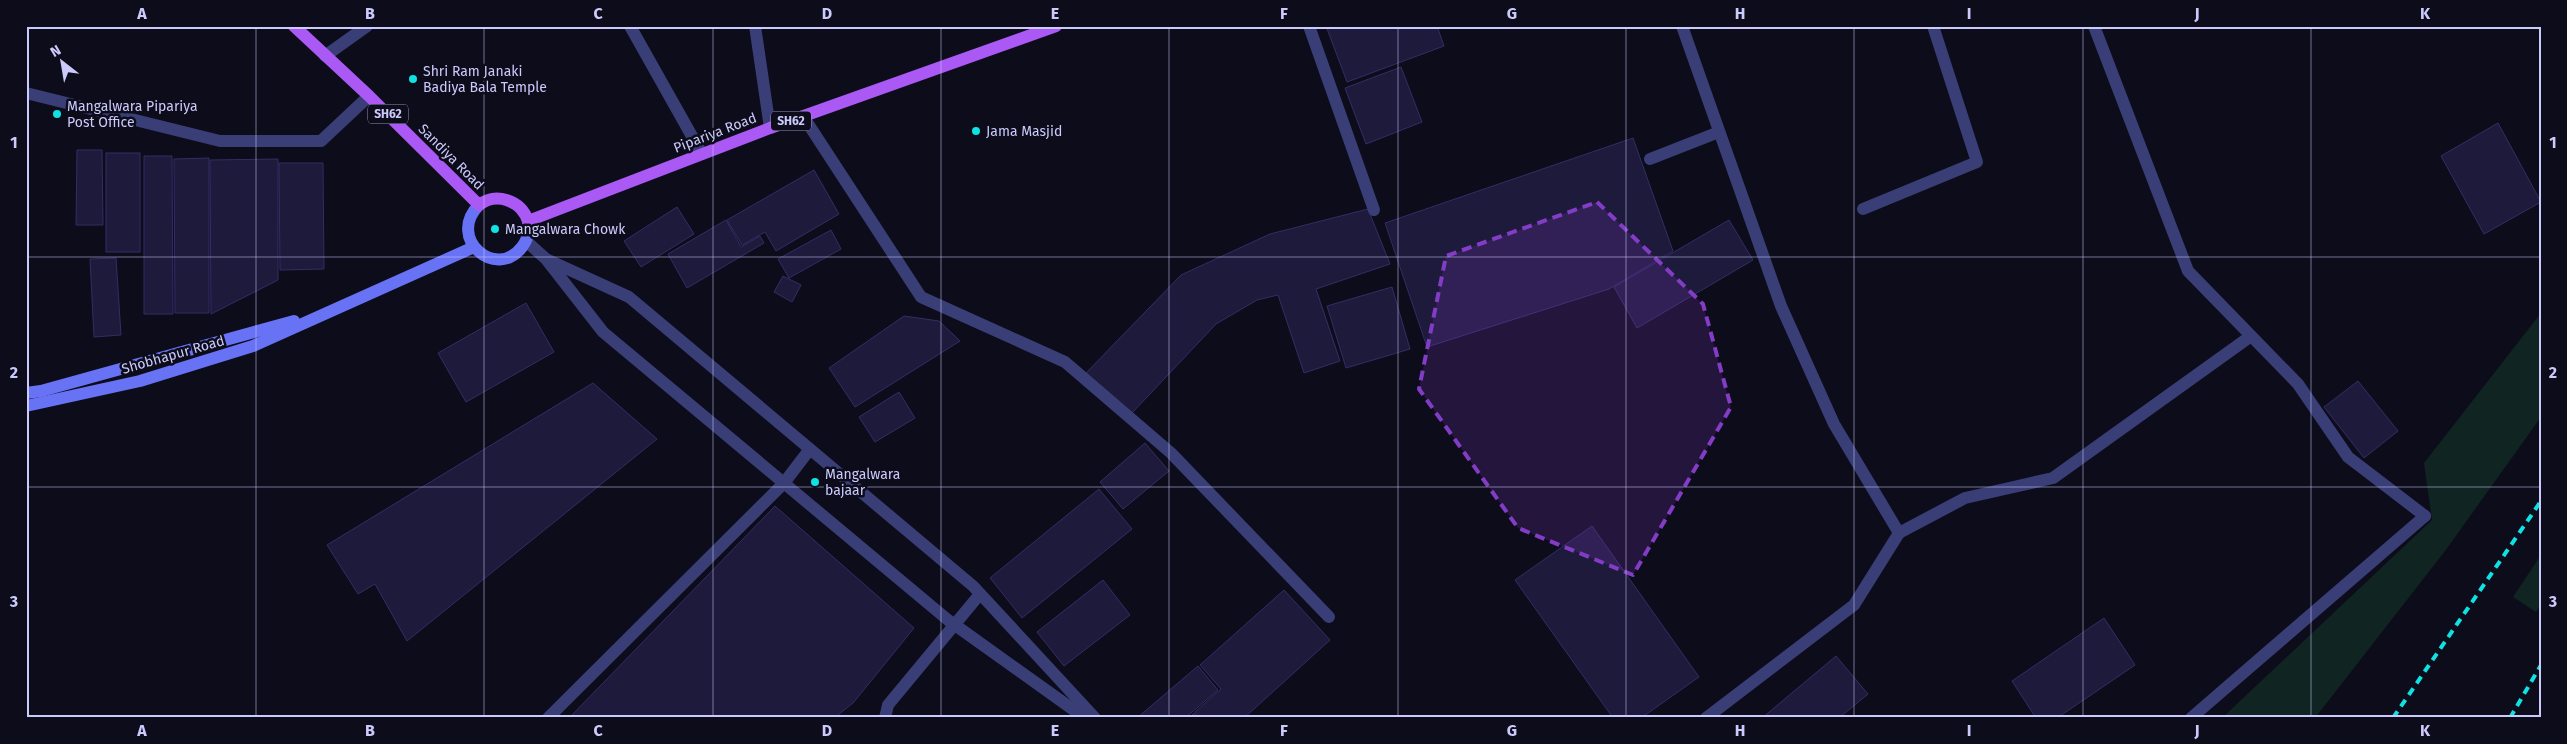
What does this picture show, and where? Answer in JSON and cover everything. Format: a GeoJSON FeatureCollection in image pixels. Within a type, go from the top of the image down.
{"type":"FeatureCollection","features":[{"type":"Feature","properties":{"kind":"main road","name":"Sandiya Road"},"geometry":{"type":"LineString","coordinates":[[294,26],[369,96],[479,205]]}},
{"type":"Feature","properties":{"kind":"main road","name":"Pipariya Road"},"geometry":{"type":"LineString","coordinates":[[528,221],[770,128],[1056,26]]}},
{"type":"Feature","properties":{"kind":"main road"},"geometry":{"type":"LineString","coordinates":[[498,198],[508,200],[524,212],[528,221],[526,240],[518,252],[504,259],[489,258],[474,247],[468,237],[468,228],[472,213],[479,205],[498,198]]}},
{"type":"Feature","properties":{"kind":"main road","name":"Shobhapur Road"},"geometry":{"type":"LineString","coordinates":[[26,406],[140,381],[253,346],[474,247]]}},
{"type":"Feature","properties":{"kind":"main road","name":"Shobhapur Road"},"geometry":{"type":"LineString","coordinates":[[26,393],[41,391],[323,314]]}},
{"type":"Feature","properties":{"kind":"street"},"geometry":{"type":"LineString","coordinates":[[325,56],[367,26]]}},
{"type":"Feature","properties":{"kind":"street"},"geometry":{"type":"LineString","coordinates":[[630,26],[702,154]]}},
{"type":"Feature","properties":{"kind":"street"},"geometry":{"type":"LineString","coordinates":[[755,26],[770,128]]}},
{"type":"Feature","properties":{"kind":"street"},"geometry":{"type":"LineString","coordinates":[[1310,26],[1374,210]]}},
{"type":"Feature","properties":{"kind":"street"},"geometry":{"type":"LineString","coordinates":[[1682,26],[1781,306],[1834,424],[1899,533]]}},
{"type":"Feature","properties":{"kind":"street"},"geometry":{"type":"LineString","coordinates":[[1863,209],[1977,162],[1934,26]]}},
{"type":"Feature","properties":{"kind":"street"},"geometry":{"type":"LineString","coordinates":[[2094,26],[2188,271],[2298,384],[2348,457],[2425,516],[2191,718]]}},
{"type":"Feature","properties":{"kind":"street"},"geometry":{"type":"LineString","coordinates":[[26,93],[220,142],[321,140],[369,96]]}},
{"type":"Feature","properties":{"kind":"street"},"geometry":{"type":"LineString","coordinates":[[803,116],[921,297],[1065,362],[1171,453],[1329,617]]}},
{"type":"Feature","properties":{"kind":"street"},"geometry":{"type":"LineString","coordinates":[[1650,160],[1719,132]]}},
{"type":"Feature","properties":{"kind":"street"},"geometry":{"type":"LineString","coordinates":[[526,240],[546,259],[603,332],[954,624],[1085,718]]}},
{"type":"Feature","properties":{"kind":"street"},"geometry":{"type":"LineString","coordinates":[[546,259],[629,297],[980,594],[1095,718]]}},
{"type":"Feature","properties":{"kind":"street"},"geometry":{"type":"LineString","coordinates":[[1706,718],[1854,605],[1899,533],[1965,498],[2053,478],[2251,336]]}},
{"type":"Feature","properties":{"kind":"street"},"geometry":{"type":"LineString","coordinates":[[548,718],[784,484],[810,449]]}},
{"type":"Feature","properties":{"kind":"street"},"geometry":{"type":"LineString","coordinates":[[885,718],[888,705],[980,594]]}},
{"type":"Feature","properties":{"kind":"highlighted area"},"geometry":{"type":"Polygon","coordinates":[[[1597,202],[1703,304],[1731,407],[1633,575],[1518,528],[1419,389],[1446,256],[1597,202]]]}},
{"type":"Feature","properties":{"kind":"green space"},"geometry":{"type":"Polygon","coordinates":[[[2541,313],[2541,417],[2445,551],[2315,718],[2222,718],[2432,520],[2424,463],[2541,313]]]}},
{"type":"Feature","properties":{"kind":"green space"},"geometry":{"type":"Polygon","coordinates":[[[2541,555],[2541,604],[2536,612],[2513,597],[2541,555]]]}},
{"type":"Feature","properties":{"kind":"building"},"geometry":{"type":"Polygon","coordinates":[[[1326,26],[1437,26],[1444,46],[1347,82],[1326,26]]]}},
{"type":"Feature","properties":{"kind":"building"},"geometry":{"type":"Polygon","coordinates":[[[1401,67],[1422,122],[1366,144],[1345,88],[1401,67]]]}},
{"type":"Feature","properties":{"kind":"building"},"geometry":{"type":"Polygon","coordinates":[[[2498,123],[2541,202],[2484,234],[2441,156],[2498,123]]]}},
{"type":"Feature","properties":{"kind":"building"},"geometry":{"type":"Polygon","coordinates":[[[1633,138],[1673,251],[1609,289],[1427,347],[1385,223],[1633,138]]]}},
{"type":"Feature","properties":{"kind":"building"},"geometry":{"type":"Polygon","coordinates":[[[77,150],[102,150],[103,225],[76,225],[77,150]]]}},
{"type":"Feature","properties":{"kind":"building"},"geometry":{"type":"Polygon","coordinates":[[[106,153],[140,153],[140,252],[106,252],[106,153]]]}},
{"type":"Feature","properties":{"kind":"building"},"geometry":{"type":"Polygon","coordinates":[[[144,156],[172,156],[173,314],[144,314],[144,156]]]}},
{"type":"Feature","properties":{"kind":"building"},"geometry":{"type":"Polygon","coordinates":[[[209,158],[209,313],[175,313],[174,159],[209,158]]]}},
{"type":"Feature","properties":{"kind":"building"},"geometry":{"type":"Polygon","coordinates":[[[278,159],[278,280],[211,314],[210,160],[278,159]]]}},
{"type":"Feature","properties":{"kind":"building"},"geometry":{"type":"Polygon","coordinates":[[[279,163],[323,163],[324,269],[280,270],[279,163]]]}},
{"type":"Feature","properties":{"kind":"building"},"geometry":{"type":"Polygon","coordinates":[[[814,170],[839,214],[776,251],[765,232],[742,245],[727,220],[814,170]]]}},
{"type":"Feature","properties":{"kind":"building"},"geometry":{"type":"Polygon","coordinates":[[[677,207],[694,234],[641,267],[624,241],[677,207]]]}},
{"type":"Feature","properties":{"kind":"building"},"geometry":{"type":"Polygon","coordinates":[[[1368,209],[1390,264],[1316,289],[1340,361],[1304,373],[1278,295],[1257,300],[1216,324],[1132,413],[1086,373],[1181,275],[1270,234],[1368,209]]]}},
{"type":"Feature","properties":{"kind":"building"},"geometry":{"type":"Polygon","coordinates":[[[726,220],[741,247],[760,236],[764,243],[687,288],[668,254],[726,220]]]}},
{"type":"Feature","properties":{"kind":"building"},"geometry":{"type":"Polygon","coordinates":[[[1729,220],[1753,260],[1637,328],[1614,287],[1729,220]]]}},
{"type":"Feature","properties":{"kind":"building"},"geometry":{"type":"Polygon","coordinates":[[[831,230],[841,249],[789,278],[778,259],[831,230]]]}},
{"type":"Feature","properties":{"kind":"building"},"geometry":{"type":"Polygon","coordinates":[[[116,258],[121,335],[94,337],[90,259],[116,258]]]}},
{"type":"Feature","properties":{"kind":"building"},"geometry":{"type":"Polygon","coordinates":[[[783,276],[801,285],[792,302],[774,292],[783,276]]]}},
{"type":"Feature","properties":{"kind":"building"},"geometry":{"type":"Polygon","coordinates":[[[1392,287],[1410,349],[1346,368],[1327,306],[1392,287]]]}},
{"type":"Feature","properties":{"kind":"building"},"geometry":{"type":"Polygon","coordinates":[[[526,303],[554,352],[466,402],[438,353],[526,303]]]}},
{"type":"Feature","properties":{"kind":"building"},"geometry":{"type":"Polygon","coordinates":[[[904,316],[939,321],[960,341],[855,407],[829,368],[904,316]]]}},
{"type":"Feature","properties":{"kind":"building"},"geometry":{"type":"Polygon","coordinates":[[[2358,381],[2398,431],[2364,458],[2324,407],[2358,381]]]}},
{"type":"Feature","properties":{"kind":"building"},"geometry":{"type":"Polygon","coordinates":[[[593,383],[657,439],[407,641],[375,584],[358,594],[327,545],[593,383]]]}},
{"type":"Feature","properties":{"kind":"building"},"geometry":{"type":"Polygon","coordinates":[[[899,392],[915,418],[875,442],[859,417],[899,392]]]}},
{"type":"Feature","properties":{"kind":"building"},"geometry":{"type":"Polygon","coordinates":[[[1145,443],[1169,471],[1123,509],[1100,482],[1145,443]]]}},
{"type":"Feature","properties":{"kind":"building"},"geometry":{"type":"Polygon","coordinates":[[[1099,489],[1132,529],[1022,618],[990,578],[1099,489]]]}},
{"type":"Feature","properties":{"kind":"building"},"geometry":{"type":"Polygon","coordinates":[[[775,506],[914,628],[853,703],[834,718],[569,718],[775,506]]]}},
{"type":"Feature","properties":{"kind":"building"},"geometry":{"type":"Polygon","coordinates":[[[1592,526],[1699,677],[1641,718],[1613,718],[1515,580],[1592,526]]]}},
{"type":"Feature","properties":{"kind":"building"},"geometry":{"type":"Polygon","coordinates":[[[1103,580],[1130,615],[1064,666],[1037,632],[1103,580]]]}},
{"type":"Feature","properties":{"kind":"building"},"geometry":{"type":"Polygon","coordinates":[[[1284,590],[1330,640],[1244,718],[1200,718],[1195,712],[1221,689],[1200,665],[1284,590]]]}},
{"type":"Feature","properties":{"kind":"building"},"geometry":{"type":"Polygon","coordinates":[[[2104,618],[2135,665],[2057,718],[2036,718],[2012,681],[2104,618]]]}},
{"type":"Feature","properties":{"kind":"building"},"geometry":{"type":"Polygon","coordinates":[[[1836,656],[1868,694],[1839,718],[1762,718],[1836,656]]]}},
{"type":"Feature","properties":{"kind":"building"},"geometry":{"type":"Polygon","coordinates":[[[1198,666],[1218,690],[1185,718],[1137,718],[1198,666]]]}},
{"type":"Feature","properties":{"kind":"building"},"geometry":{"type":"Polygon","coordinates":[[[1194,713],[1199,718],[1189,718],[1194,713]]]}},
{"type":"Feature","properties":{"kind":"railway"},"geometry":{"type":"LineString","coordinates":[[2393,718],[2541,501]]}},
{"type":"Feature","properties":{"kind":"railway"},"geometry":{"type":"LineString","coordinates":[[2510,718],[2541,665]]}},
{"type":"Feature","properties":{"kind":"place","name":"Shri Ram Janaki Badiya Bala Temple"},"geometry":{"type":"Point","coordinates":[413,79]}},
{"type":"Feature","properties":{"kind":"place","name":"Mangalwara Pipariya Post Office"},"geometry":{"type":"Point","coordinates":[57,114]}},
{"type":"Feature","properties":{"kind":"place","name":"Jama Masjid"},"geometry":{"type":"Point","coordinates":[976,131]}},
{"type":"Feature","properties":{"kind":"place","name":"Mangalwara Chowk"},"geometry":{"type":"Point","coordinates":[495,229]}},
{"type":"Feature","properties":{"kind":"place","name":"Mangalwara bajaar"},"geometry":{"type":"Point","coordinates":[815,482]}}]}
